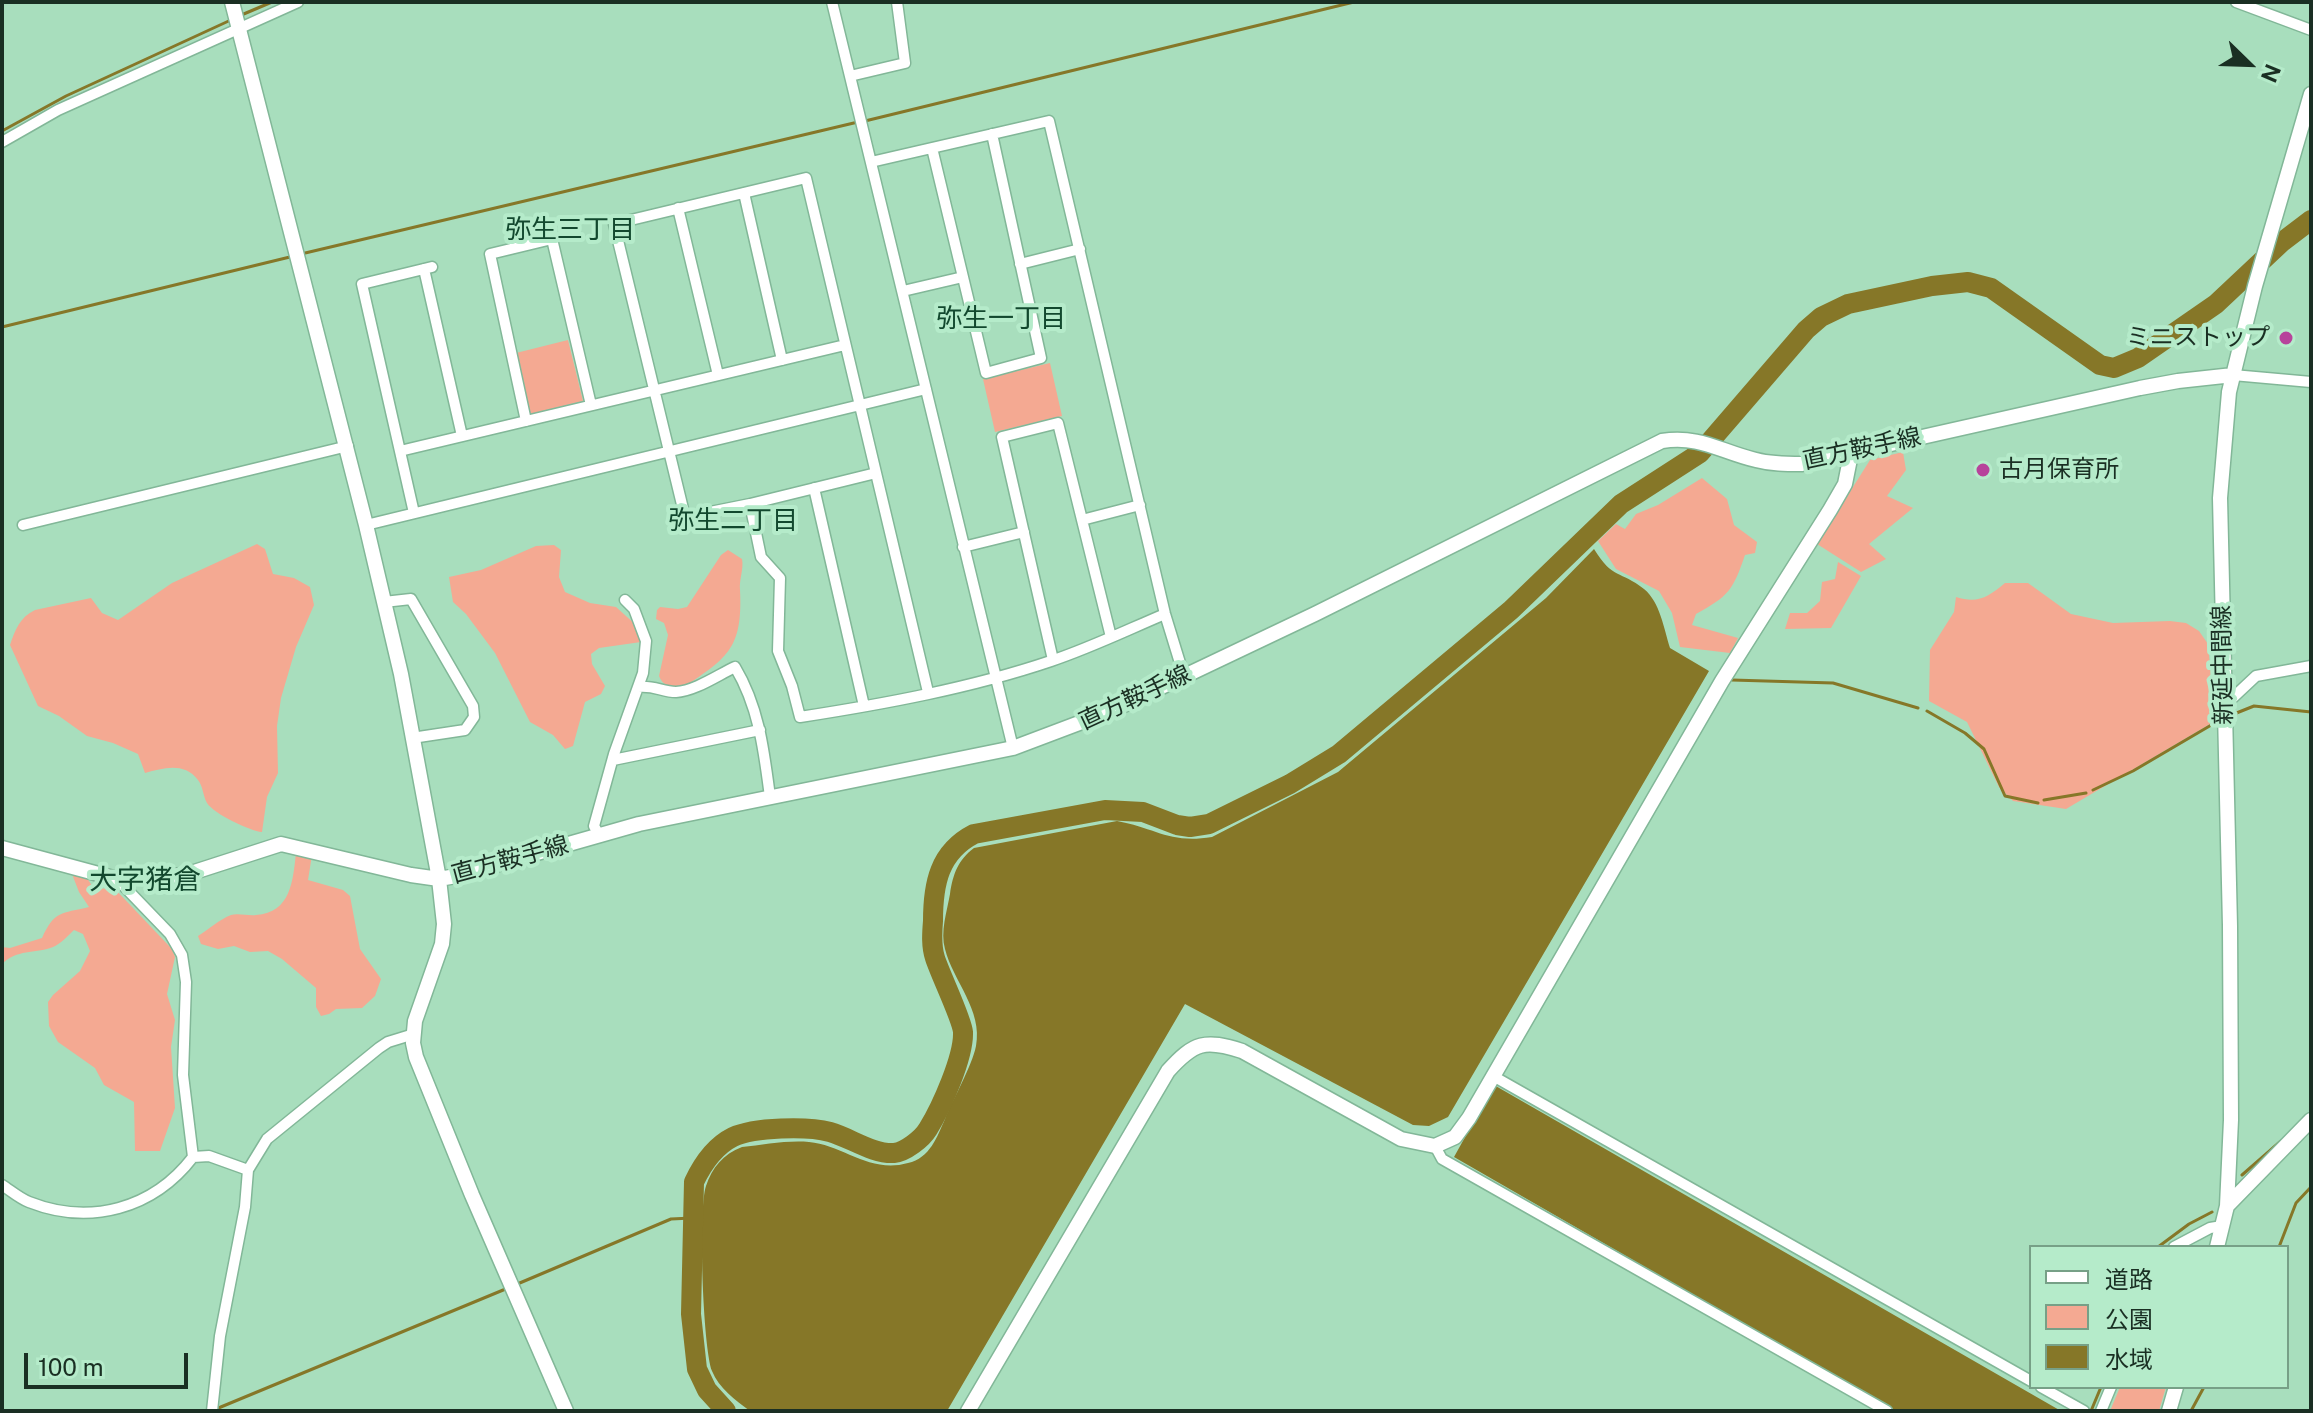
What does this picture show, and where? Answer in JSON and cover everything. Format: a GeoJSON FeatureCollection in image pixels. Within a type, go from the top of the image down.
{"type":"FeatureCollection","features":[{"type":"Feature","properties":{"kind":"main road"},"geometry":{"type":"LineString","coordinates":[[232,2],[348,446],[401,674],[439,879],[444,924],[442,944],[415,1021],[416,1057],[566,1411]]}},
{"type":"Feature","properties":{"kind":"main road","name":"新延中間線"},"geometry":{"type":"LineString","coordinates":[[2217,1245],[2227,1206],[2231,1081],[2220,498],[2229,392],[2255,286],[2311,94]]}},
{"type":"Feature","properties":{"kind":"main road","name":"直方鞍手線"},"geometry":{"type":"LineString","coordinates":[[2,848],[117,879],[185,875],[281,844],[439,879],[639,824],[1013,748],[1111,711],[1315,614],[1662,441],[1678,438],[1698,440],[1774,464],[1802,464],[2140,388],[2233,375]]}},
{"type":"Feature","properties":{"kind":"main road"},"geometry":{"type":"LineString","coordinates":[[968,1411],[1168,1071],[1193,1048],[1217,1043],[1242,1051],[1401,1139],[1435,1146],[1455,1137],[1469,1118],[1722,681],[1830,510],[1845,484],[1851,454]]}},
{"type":"Feature","properties":{"kind":"main road"},"geometry":{"type":"LineString","coordinates":[[2227,1206],[2311,1120]]}},
{"type":"Feature","properties":{"kind":"main road"},"geometry":{"type":"LineString","coordinates":[[2169,1411],[2175,1389]]}},
{"type":"Feature","properties":{"kind":"street"},"geometry":{"type":"LineString","coordinates":[[2,142],[58,110],[298,2]]}},
{"type":"Feature","properties":{"kind":"street"},"geometry":{"type":"LineString","coordinates":[[832,2],[1013,748]]}},
{"type":"Feature","properties":{"kind":"street"},"geometry":{"type":"LineString","coordinates":[[850,76],[905,63],[897,2]]}},
{"type":"Feature","properties":{"kind":"street"},"geometry":{"type":"LineString","coordinates":[[2236,2],[2311,30]]}},
{"type":"Feature","properties":{"kind":"street"},"geometry":{"type":"LineString","coordinates":[[871,162],[1049,121],[1165,614],[1184,676]]}},
{"type":"Feature","properties":{"kind":"street"},"geometry":{"type":"LineString","coordinates":[[932,148],[986,373],[1041,358],[992,134]]}},
{"type":"Feature","properties":{"kind":"street"},"geometry":{"type":"LineString","coordinates":[[876,473],[685,517],[614,224],[806,178],[928,692]]}},
{"type":"Feature","properties":{"kind":"street"},"geometry":{"type":"LineString","coordinates":[[744,193],[782,360]]}},
{"type":"Feature","properties":{"kind":"street"},"geometry":{"type":"LineString","coordinates":[[678,208],[718,375]]}},
{"type":"Feature","properties":{"kind":"street"},"geometry":{"type":"LineString","coordinates":[[526,421],[490,254],[505,250],[552,239],[591,405]]}},
{"type":"Feature","properties":{"kind":"street"},"geometry":{"type":"LineString","coordinates":[[1020,264],[1080,249]]}},
{"type":"Feature","properties":{"kind":"street"},"geometry":{"type":"LineString","coordinates":[[414,513],[362,284],[428,268],[462,436]]}},
{"type":"Feature","properties":{"kind":"street"},"geometry":{"type":"LineString","coordinates":[[903,291],[963,277]]}},
{"type":"Feature","properties":{"kind":"street"},"geometry":{"type":"LineString","coordinates":[[400,451],[845,345]]}},
{"type":"Feature","properties":{"kind":"street"},"geometry":{"type":"LineString","coordinates":[[2233,375],[2311,382]]}},
{"type":"Feature","properties":{"kind":"street"},"geometry":{"type":"LineString","coordinates":[[366,525],[926,389]]}},
{"type":"Feature","properties":{"kind":"street"},"geometry":{"type":"LineString","coordinates":[[1053,660],[1002,437],[1058,423],[1111,637]]}},
{"type":"Feature","properties":{"kind":"street"},"geometry":{"type":"LineString","coordinates":[[23,525],[348,446]]}},
{"type":"Feature","properties":{"kind":"street"},"geometry":{"type":"LineString","coordinates":[[814,488],[864,706]]}},
{"type":"Feature","properties":{"kind":"street"},"geometry":{"type":"LineString","coordinates":[[750,504],[761,557],[780,578],[778,651],[800,717],[996,677],[1053,660],[1165,614]]}},
{"type":"Feature","properties":{"kind":"street"},"geometry":{"type":"LineString","coordinates":[[1082,520],[1140,505]]}},
{"type":"Feature","properties":{"kind":"street"},"geometry":{"type":"LineString","coordinates":[[963,547],[1024,532]]}},
{"type":"Feature","properties":{"kind":"street"},"geometry":{"type":"LineString","coordinates":[[384,602],[411,599],[473,706],[474,717],[465,730],[412,738]]}},
{"type":"Feature","properties":{"kind":"street"},"geometry":{"type":"LineString","coordinates":[[599,835],[594,826],[643,673],[646,641],[634,609],[625,600]]}},
{"type":"Feature","properties":{"kind":"street"},"geometry":{"type":"LineString","coordinates":[[2224,706],[2256,676],[2311,666]]}},
{"type":"Feature","properties":{"kind":"street"},"geometry":{"type":"LineString","coordinates":[[638,687],[653,685],[672,692],[685,691],[735,667],[746,686],[760,730],[770,797]]}},
{"type":"Feature","properties":{"kind":"street"},"geometry":{"type":"LineString","coordinates":[[613,760],[760,730]]}},
{"type":"Feature","properties":{"kind":"street"},"geometry":{"type":"LineString","coordinates":[[117,879],[170,934],[182,955],[186,982],[183,1075],[193,1157]]}},
{"type":"Feature","properties":{"kind":"street"},"geometry":{"type":"LineString","coordinates":[[212,1410],[220,1336],[245,1207],[248,1170],[267,1139],[388,1042],[414,1034]]}},
{"type":"Feature","properties":{"kind":"street"},"geometry":{"type":"LineString","coordinates":[[1493,1076],[2029,1380]]}},
{"type":"Feature","properties":{"kind":"street"},"geometry":{"type":"LineString","coordinates":[[1435,1146],[1442,1159],[1887,1411]]}},
{"type":"Feature","properties":{"kind":"street"},"geometry":{"type":"LineString","coordinates":[[2,1185],[28,1201],[72,1212],[113,1210],[153,1195],[193,1157],[209,1156],[248,1170]]}},
{"type":"Feature","properties":{"kind":"street"},"geometry":{"type":"LineString","coordinates":[[2178,1245],[2210,1228],[2222,1226]]}},
{"type":"Feature","properties":{"kind":"street"},"geometry":{"type":"LineString","coordinates":[[2045,1389],[2084,1411]]}},
{"type":"Feature","properties":{"kind":"street"},"geometry":{"type":"LineString","coordinates":[[2101,1411],[2110,1389]]}},
{"type":"Feature","properties":{"kind":"green space"},"geometry":{"type":"Polygon","coordinates":[[[568,340],[583,401],[530,414],[516,353],[568,340]]]}},
{"type":"Feature","properties":{"kind":"green space"},"geometry":{"type":"Polygon","coordinates":[[[1050,363],[1062,416],[995,432],[983,379],[1050,363]]]}},
{"type":"Feature","properties":{"kind":"green space"},"geometry":{"type":"Polygon","coordinates":[[[1903,452],[1906,470],[1887,496],[1913,508],[1869,544],[1886,559],[1861,572],[1817,544],[1870,460],[1903,452]]]}},
{"type":"Feature","properties":{"kind":"green space"},"geometry":{"type":"Polygon","coordinates":[[[1702,478],[1727,499],[1734,525],[1757,542],[1755,553],[1745,555],[1728,591],[1696,614],[1692,625],[1738,638],[1730,653],[1680,647],[1672,613],[1659,591],[1616,569],[1598,541],[1616,524],[1625,529],[1636,514],[1658,505],[1702,478]]]}},
{"type":"Feature","properties":{"kind":"green space"},"geometry":{"type":"Polygon","coordinates":[[[257,544],[265,549],[273,574],[294,578],[310,587],[314,605],[296,647],[281,698],[277,726],[278,773],[267,797],[262,832],[249,829],[217,812],[206,800],[200,782],[192,774],[166,768],[145,773],[138,754],[87,736],[59,716],[38,706],[10,645],[22,620],[35,610],[91,598],[102,613],[118,620],[172,583],[257,544]]]}},
{"type":"Feature","properties":{"kind":"green space"},"geometry":{"type":"Polygon","coordinates":[[[554,545],[561,550],[559,577],[565,592],[590,603],[616,607],[636,625],[641,642],[599,648],[591,654],[592,664],[605,686],[601,694],[585,702],[573,746],[565,749],[553,735],[530,722],[495,653],[466,614],[453,602],[449,577],[481,570],[536,546],[554,545]]]}},
{"type":"Feature","properties":{"kind":"green space"},"geometry":{"type":"Polygon","coordinates":[[[728,550],[742,559],[740,610],[734,640],[728,651],[709,669],[680,690],[670,687],[659,676],[668,635],[664,623],[656,619],[657,610],[660,607],[687,607],[721,555],[728,550]]]}},
{"type":"Feature","properties":{"kind":"green space"},"geometry":{"type":"Polygon","coordinates":[[[1838,562],[1861,576],[1831,628],[1785,629],[1790,613],[1807,613],[1820,601],[1822,582],[1835,579],[1838,562]]]}},
{"type":"Feature","properties":{"kind":"green space"},"geometry":{"type":"Polygon","coordinates":[[[2005,583],[2028,583],[2071,614],[2113,623],[2186,623],[2199,631],[2208,644],[2215,721],[2066,809],[2013,801],[1999,787],[1967,722],[1929,701],[1930,650],[1954,612],[1956,597],[1971,600],[1982,598],[2005,583]]]}},
{"type":"Feature","properties":{"kind":"green space"},"geometry":{"type":"Polygon","coordinates":[[[296,853],[312,855],[308,880],[343,890],[350,896],[360,949],[381,979],[375,996],[362,1008],[336,1009],[321,1016],[316,1007],[316,988],[282,959],[268,951],[250,952],[234,946],[218,949],[201,944],[198,936],[227,917],[268,913],[277,908],[288,893],[296,853]]]}},
{"type":"Feature","properties":{"kind":"green space"},"geometry":{"type":"Polygon","coordinates":[[[72,874],[87,878],[94,889],[114,888],[172,949],[175,957],[167,994],[175,1020],[171,1047],[175,1108],[160,1151],[135,1151],[134,1102],[104,1085],[95,1068],[58,1042],[49,1026],[48,1002],[80,971],[90,951],[83,934],[74,930],[53,947],[20,954],[2,964],[2,947],[10,948],[42,938],[55,918],[89,907],[72,874]]]}},
{"type":"Feature","properties":{"kind":"green space"},"geometry":{"type":"Polygon","coordinates":[[[2119,1389],[2165,1389],[2159,1411],[2110,1411],[2119,1389]]]}},
{"type":"Feature","properties":{"kind":"water"},"geometry":{"type":"Polygon","coordinates":[[[1594,549],[1606,566],[1649,594],[1661,616],[1670,648],[1709,671],[1448,1117],[1429,1126],[1413,1125],[1185,1004],[947,1411],[750,1411],[728,1393],[712,1371],[706,1335],[702,1221],[708,1179],[724,1158],[742,1147],[809,1142],[869,1162],[894,1165],[922,1157],[932,1146],[967,1073],[976,1046],[975,1020],[949,961],[943,936],[953,880],[968,853],[974,848],[1117,821],[1173,837],[1212,837],[1338,772],[1546,598],[1594,549]]]}},
{"type":"Feature","properties":{"kind":"water"},"geometry":{"type":"Polygon","coordinates":[[[1494,1085],[2061,1411],[1895,1411],[1454,1157],[1494,1085]]]}},
{"type":"Feature","properties":{"kind":"waterway"},"geometry":{"type":"LineString","coordinates":[[239,16],[272,2]]}},
{"type":"Feature","properties":{"kind":"waterway"},"geometry":{"type":"LineString","coordinates":[[865,121],[1354,2]]}},
{"type":"Feature","properties":{"kind":"waterway"},"geometry":{"type":"LineString","coordinates":[[2,131],[66,96],[233,19]]}},
{"type":"Feature","properties":{"kind":"waterway"},"geometry":{"type":"LineString","coordinates":[[301,254],[858,122]]}},
{"type":"Feature","properties":{"kind":"waterway"},"geometry":{"type":"LineString","coordinates":[[726,1411],[707,1390],[697,1369],[691,1314],[694,1182],[720,1145],[733,1137],[754,1131],[781,1128],[820,1130],[886,1153],[908,1148],[925,1133],[951,1082],[962,1042],[962,1026],[935,958],[932,940],[933,907],[940,870],[962,841],[974,834],[1105,810],[1143,812],[1190,827],[1209,824],[1290,784],[1339,754],[1511,610],[1621,504],[1700,453],[1806,330],[1821,317],[1848,304],[1932,286],[1968,282],[1991,288],[2100,365],[2114,368],[2138,358],[2216,304],[2282,242],[2311,220]]}},
{"type":"Feature","properties":{"kind":"waterway"},"geometry":{"type":"LineString","coordinates":[[2,327],[294,256]]}},
{"type":"Feature","properties":{"kind":"waterway"},"geometry":{"type":"LineString","coordinates":[[1732,680],[1833,683],[1918,708]]}},
{"type":"Feature","properties":{"kind":"waterway"},"geometry":{"type":"LineString","coordinates":[[2234,714],[2254,706],[2311,712]]}},
{"type":"Feature","properties":{"kind":"waterway"},"geometry":{"type":"LineString","coordinates":[[1927,711],[1965,733],[1984,749],[2005,796],[2038,803]]}},
{"type":"Feature","properties":{"kind":"waterway"},"geometry":{"type":"LineString","coordinates":[[2093,790],[2133,771],[2213,724]]}},
{"type":"Feature","properties":{"kind":"waterway"},"geometry":{"type":"LineString","coordinates":[[2044,800],[2086,793]]}},
{"type":"Feature","properties":{"kind":"waterway"},"geometry":{"type":"LineString","coordinates":[[2242,1175],[2281,1141]]}},
{"type":"Feature","properties":{"kind":"waterway"},"geometry":{"type":"LineString","coordinates":[[2280,1245],[2296,1203],[2311,1187]]}},
{"type":"Feature","properties":{"kind":"waterway"},"geometry":{"type":"LineString","coordinates":[[2161,1245],[2212,1212]]}},
{"type":"Feature","properties":{"kind":"waterway"},"geometry":{"type":"LineString","coordinates":[[515,1285],[671,1219],[692,1218]]}},
{"type":"Feature","properties":{"kind":"waterway"},"geometry":{"type":"LineString","coordinates":[[216,1409],[508,1288]]}},
{"type":"Feature","properties":{"kind":"waterway"},"geometry":{"type":"LineString","coordinates":[[2091,1411],[2100,1389]]}},
{"type":"Feature","properties":{"kind":"waterway"},"geometry":{"type":"LineString","coordinates":[[2191,1411],[2203,1389]]}},
{"type":"Feature","properties":{"kind":"place","name":"ミニストップ"},"geometry":{"type":"Point","coordinates":[2286,338]}},
{"type":"Feature","properties":{"kind":"place","name":"古月保育所"},"geometry":{"type":"Point","coordinates":[1983,470]}},
{"type":"Feature","properties":{"kind":"district","name":"弥生三丁目"},"geometry":{"type":"Point","coordinates":[570,230]}},
{"type":"Feature","properties":{"kind":"district","name":"弥生一丁目"},"geometry":{"type":"Point","coordinates":[1001,319]}},
{"type":"Feature","properties":{"kind":"district","name":"弥生二丁目"},"geometry":{"type":"Point","coordinates":[733,521]}},
{"type":"Feature","properties":{"kind":"district","name":"大字猪倉"},"geometry":{"type":"Point","coordinates":[145,880]}}]}
